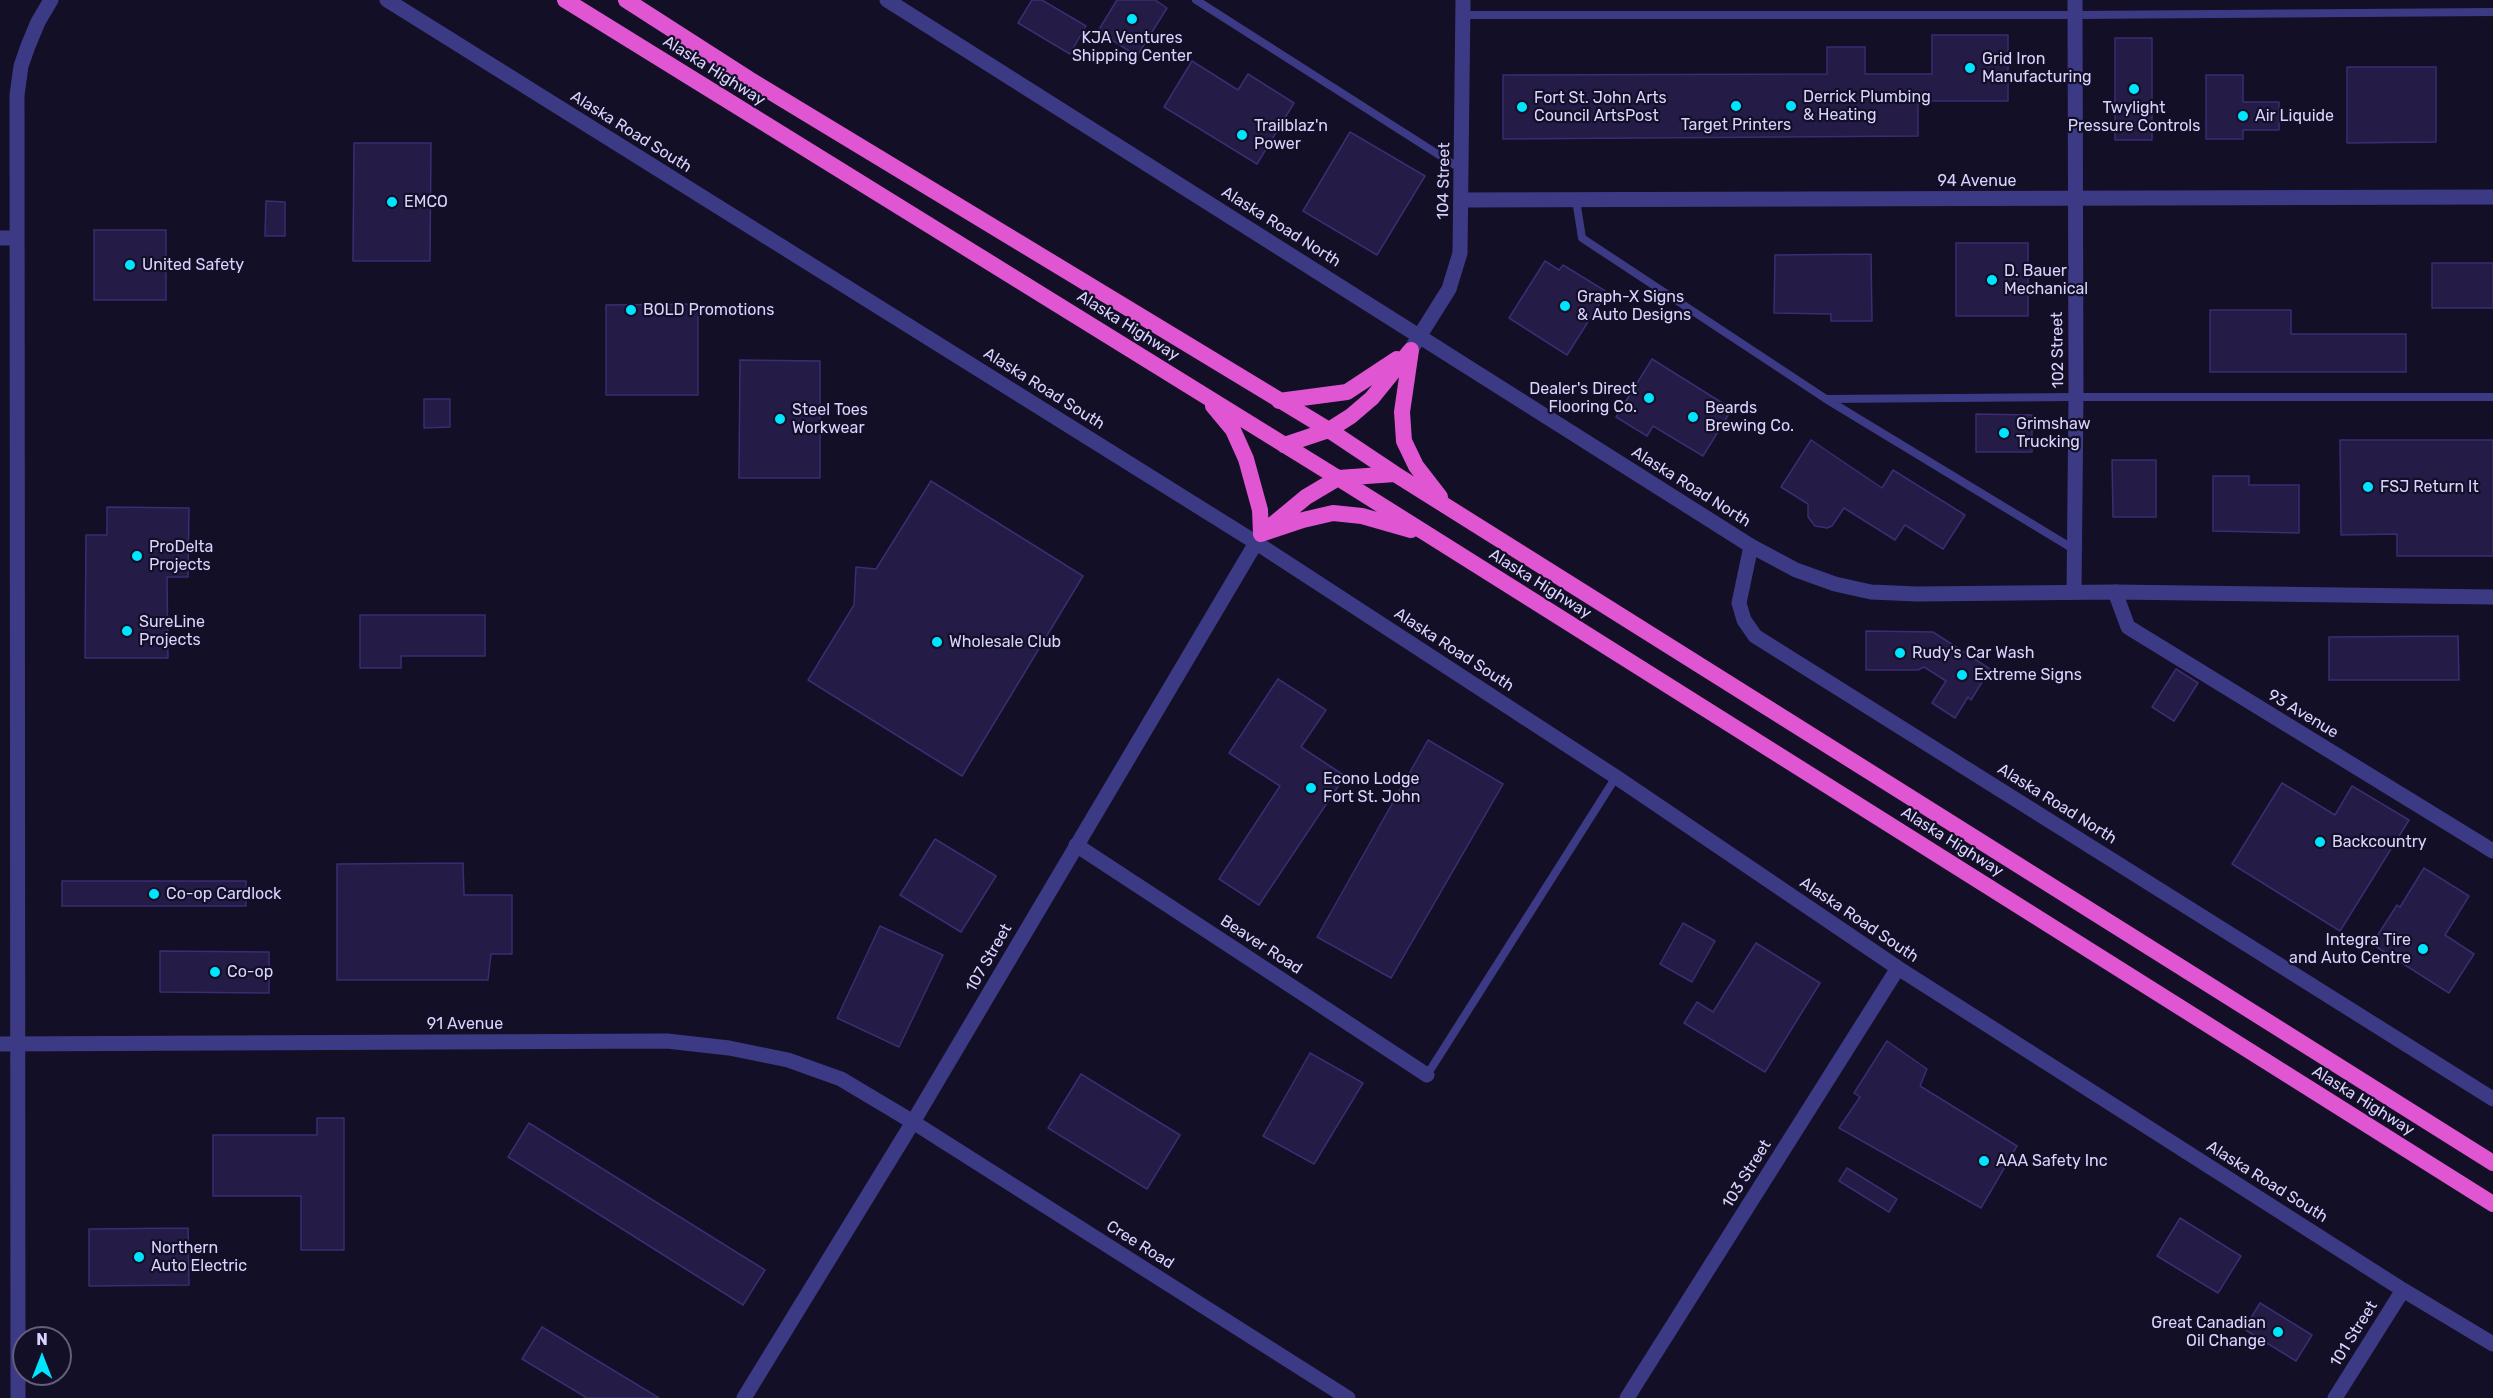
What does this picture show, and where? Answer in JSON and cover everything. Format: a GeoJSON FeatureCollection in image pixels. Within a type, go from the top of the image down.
{"type":"FeatureCollection","features":[{"type":"Feature","properties":{"kind":"highway","name":"Alaska Highway"},"geometry":{"type":"LineString","coordinates":[[565,0],[1428,534],[2493,1204]]}},
{"type":"Feature","properties":{"kind":"highway","name":"Alaska Highway"},"geometry":{"type":"LineString","coordinates":[[627,0],[749,79],[1329,430],[1395,474],[2493,1163]]}},
{"type":"Feature","properties":{"kind":"highway"},"geometry":{"type":"LineString","coordinates":[[1279,401],[1347,392],[1411,350]]}},
{"type":"Feature","properties":{"kind":"highway"},"geometry":{"type":"LineString","coordinates":[[1284,445],[1329,430],[1351,416],[1372,398],[1411,350]]}},
{"type":"Feature","properties":{"kind":"highway"},"geometry":{"type":"LineString","coordinates":[[1411,350],[1402,412],[1404,441],[1416,466],[1446,505]]}},
{"type":"Feature","properties":{"kind":"highway"},"geometry":{"type":"LineString","coordinates":[[1203,394],[1233,430],[1246,459],[1260,510],[1258,538]]}},
{"type":"Feature","properties":{"kind":"highway"},"geometry":{"type":"LineString","coordinates":[[1258,538],[1306,497],[1338,478],[1395,474]]}},
{"type":"Feature","properties":{"kind":"highway"},"geometry":{"type":"LineString","coordinates":[[1258,538],[1303,520],[1333,513],[1362,516],[1428,534]]}},
{"type":"Feature","properties":{"kind":"street"},"geometry":{"type":"LineString","coordinates":[[18,1398],[17,95],[28,46],[51,0]]}},
{"type":"Feature","properties":{"kind":"street","name":"Alaska Road South"},"geometry":{"type":"LineString","coordinates":[[387,0],[1258,538],[1898,968],[2403,1290],[2493,1344]]}},
{"type":"Feature","properties":{"kind":"street","name":"Alaska Road North"},"geometry":{"type":"LineString","coordinates":[[887,0],[1751,546],[1739,603],[1744,621],[1755,636],[2493,1100]]}},
{"type":"Feature","properties":{"kind":"street","name":"104 Street"},"geometry":{"type":"LineString","coordinates":[[1411,350],[1449,288],[1457,269],[1462,200],[1463,8]]}},
{"type":"Feature","properties":{"kind":"street","name":"102 Street"},"geometry":{"type":"LineString","coordinates":[[2074,592],[2075,8]]}},
{"type":"Feature","properties":{"kind":"street","name":"94 Avenue"},"geometry":{"type":"LineString","coordinates":[[1462,200],[2493,197]]}},
{"type":"Feature","properties":{"kind":"street"},"geometry":{"type":"LineString","coordinates":[[0,238],[16,238]]}},
{"type":"Feature","properties":{"kind":"street","name":"107 Street"},"geometry":{"type":"LineString","coordinates":[[744,1398],[914,1122],[1258,538]]}},
{"type":"Feature","properties":{"kind":"street"},"geometry":{"type":"LineString","coordinates":[[1751,546],[1796,570],[1835,584],[1870,592],[1917,594],[2115,592],[2493,597]]}},
{"type":"Feature","properties":{"kind":"street","name":"93 Avenue"},"geometry":{"type":"LineString","coordinates":[[2115,592],[2127,627],[2493,851]]}},
{"type":"Feature","properties":{"kind":"street","name":"Beaver Road"},"geometry":{"type":"LineString","coordinates":[[1076,845],[1427,1075]]}},
{"type":"Feature","properties":{"kind":"street","name":"103 Street"},"geometry":{"type":"LineString","coordinates":[[1627,1398],[1898,968]]}},
{"type":"Feature","properties":{"kind":"street","name":"91 Avenue"},"geometry":{"type":"LineString","coordinates":[[0,1044],[667,1041],[729,1048],[788,1060],[841,1079],[914,1122]]}},
{"type":"Feature","properties":{"kind":"street","name":"Cree Road"},"geometry":{"type":"LineString","coordinates":[[914,1122],[1348,1398]]}},
{"type":"Feature","properties":{"kind":"street","name":"101 Street"},"geometry":{"type":"LineString","coordinates":[[2335,1398],[2403,1290]]}},
{"type":"Feature","properties":{"kind":"lane"},"geometry":{"type":"LineString","coordinates":[[1196,0],[1462,169]]}},
{"type":"Feature","properties":{"kind":"lane"},"geometry":{"type":"LineString","coordinates":[[1463,8],[2075,8],[2493,12]]}},
{"type":"Feature","properties":{"kind":"lane"},"geometry":{"type":"LineString","coordinates":[[1576,200],[1582,238],[1826,399],[2075,550]]}},
{"type":"Feature","properties":{"kind":"lane"},"geometry":{"type":"LineString","coordinates":[[1826,399],[2493,398]]}},
{"type":"Feature","properties":{"kind":"lane"},"geometry":{"type":"LineString","coordinates":[[1427,1075],[1616,777]]}},
{"type":"Feature","properties":{"kind":"building"},"geometry":{"type":"Polygon","coordinates":[[[1032,0],[1042,0],[1086,26],[1070,54],[1018,23],[1032,0]]]}},
{"type":"Feature","properties":{"kind":"building","name":"KJA Ventures Shipping Center"},"geometry":{"type":"Polygon","coordinates":[[[1117,0],[1155,0],[1167,8],[1137,56],[1098,31],[1117,0]]]}},
{"type":"Feature","properties":{"kind":"building"},"geometry":{"type":"Polygon","coordinates":[[[1932,35],[2008,35],[2008,101],[1918,101],[1918,136],[1503,139],[1503,75],[1827,74],[1827,47],[1865,47],[1865,74],[1932,74],[1932,35]]]}},
{"type":"Feature","properties":{"kind":"building","name":"Twylight Pressure Controls"},"geometry":{"type":"Polygon","coordinates":[[[2115,38],[2152,38],[2152,140],[2115,140],[2115,38]]]}},
{"type":"Feature","properties":{"kind":"building","name":"Trailblaz'n Power"},"geometry":{"type":"Polygon","coordinates":[[[1192,61],[1238,90],[1248,74],[1294,103],[1257,164],[1164,107],[1192,61]]]}},
{"type":"Feature","properties":{"kind":"building"},"geometry":{"type":"Polygon","coordinates":[[[2347,67],[2436,67],[2436,142],[2347,143],[2347,67]]]}},
{"type":"Feature","properties":{"kind":"building","name":"Air Liquide"},"geometry":{"type":"Polygon","coordinates":[[[2206,75],[2243,75],[2243,102],[2279,102],[2279,130],[2243,130],[2243,139],[2206,139],[2206,75]]]}},
{"type":"Feature","properties":{"kind":"building"},"geometry":{"type":"Polygon","coordinates":[[[1350,132],[1425,176],[1377,255],[1303,211],[1350,132]]]}},
{"type":"Feature","properties":{"kind":"building","name":"EMCO"},"geometry":{"type":"Polygon","coordinates":[[[354,143],[431,143],[430,261],[353,261],[354,143]]]}},
{"type":"Feature","properties":{"kind":"building"},"geometry":{"type":"Polygon","coordinates":[[[266,201],[285,202],[285,236],[265,236],[266,201]]]}},
{"type":"Feature","properties":{"kind":"building","name":"United Safety"},"geometry":{"type":"Polygon","coordinates":[[[94,230],[166,230],[166,300],[94,300],[94,230]]]}},
{"type":"Feature","properties":{"kind":"building","name":"D. Bauer Mechanical"},"geometry":{"type":"Polygon","coordinates":[[[1956,243],[2028,243],[2028,316],[1956,316],[1956,243]]]}},
{"type":"Feature","properties":{"kind":"building"},"geometry":{"type":"Polygon","coordinates":[[[1871,254],[1872,321],[1831,321],[1831,314],[1774,313],[1775,255],[1871,254]]]}},
{"type":"Feature","properties":{"kind":"building","name":"Graph-X Signs & Auto Designs"},"geometry":{"type":"Polygon","coordinates":[[[1545,261],[1559,270],[1563,265],[1607,292],[1567,355],[1509,318],[1545,261]]]}},
{"type":"Feature","properties":{"kind":"building"},"geometry":{"type":"Polygon","coordinates":[[[2432,263],[2493,263],[2493,308],[2432,308],[2432,263]]]}},
{"type":"Feature","properties":{"kind":"building"},"geometry":{"type":"Polygon","coordinates":[[[698,304],[698,395],[606,395],[606,305],[698,304]]]}},
{"type":"Feature","properties":{"kind":"building"},"geometry":{"type":"Polygon","coordinates":[[[2210,310],[2291,310],[2291,334],[2406,334],[2406,372],[2210,372],[2210,310]]]}},
{"type":"Feature","properties":{"kind":"building"},"geometry":{"type":"Polygon","coordinates":[[[1652,359],[1732,409],[1703,456],[1653,426],[1647,436],[1616,417],[1652,359]]]}},
{"type":"Feature","properties":{"kind":"building","name":"Steel Toes Workwear"},"geometry":{"type":"Polygon","coordinates":[[[740,360],[820,361],[820,478],[739,478],[740,360]]]}},
{"type":"Feature","properties":{"kind":"building"},"geometry":{"type":"Polygon","coordinates":[[[424,399],[450,399],[450,427],[424,428],[424,399]]]}},
{"type":"Feature","properties":{"kind":"building","name":"Grimshaw Trucking"},"geometry":{"type":"Polygon","coordinates":[[[1976,414],[2032,415],[2032,452],[1976,452],[1976,414]]]}},
{"type":"Feature","properties":{"kind":"building"},"geometry":{"type":"Polygon","coordinates":[[[1811,440],[1882,488],[1893,470],[1965,515],[1943,549],[1905,525],[1895,540],[1844,508],[1832,526],[1827,528],[1815,526],[1808,517],[1808,504],[1781,487],[1811,440]]]}},
{"type":"Feature","properties":{"kind":"building"},"geometry":{"type":"Polygon","coordinates":[[[2340,440],[2493,440],[2493,556],[2397,556],[2397,534],[2341,535],[2340,440]]]}},
{"type":"Feature","properties":{"kind":"building"},"geometry":{"type":"Polygon","coordinates":[[[2112,460],[2156,460],[2156,517],[2113,517],[2112,460]]]}},
{"type":"Feature","properties":{"kind":"building"},"geometry":{"type":"Polygon","coordinates":[[[2213,476],[2249,476],[2249,485],[2299,485],[2299,533],[2213,531],[2213,476]]]}},
{"type":"Feature","properties":{"kind":"building","name":"Wholesale Club"},"geometry":{"type":"Polygon","coordinates":[[[931,481],[1083,576],[962,776],[808,680],[854,605],[856,567],[876,569],[931,481]]]}},
{"type":"Feature","properties":{"kind":"building"},"geometry":{"type":"Polygon","coordinates":[[[107,507],[189,508],[188,577],[167,577],[168,658],[85,658],[86,535],[107,535],[107,507]]]}},
{"type":"Feature","properties":{"kind":"building"},"geometry":{"type":"Polygon","coordinates":[[[360,615],[485,615],[485,656],[401,656],[401,668],[360,668],[360,615]]]}},
{"type":"Feature","properties":{"kind":"building"},"geometry":{"type":"Polygon","coordinates":[[[1866,631],[1933,632],[1990,669],[1971,700],[1968,697],[1955,718],[1932,703],[1946,681],[1924,667],[1918,670],[1866,670],[1866,631]]]}},
{"type":"Feature","properties":{"kind":"building"},"geometry":{"type":"Polygon","coordinates":[[[2458,636],[2459,680],[2329,680],[2329,637],[2458,636]]]}},
{"type":"Feature","properties":{"kind":"building"},"geometry":{"type":"Polygon","coordinates":[[[2176,669],[2198,683],[2174,721],[2152,707],[2176,669]]]}},
{"type":"Feature","properties":{"kind":"building"},"geometry":{"type":"Polygon","coordinates":[[[1278,679],[1326,710],[1301,747],[1345,776],[1259,905],[1219,879],[1280,786],[1229,753],[1278,679]]]}},
{"type":"Feature","properties":{"kind":"building"},"geometry":{"type":"Polygon","coordinates":[[[1428,740],[1503,784],[1391,978],[1317,937],[1428,740]]]}},
{"type":"Feature","properties":{"kind":"building","name":"Backcountry"},"geometry":{"type":"Polygon","coordinates":[[[2282,783],[2335,815],[2352,786],[2409,820],[2340,931],[2232,864],[2282,783]]]}},
{"type":"Feature","properties":{"kind":"building"},"geometry":{"type":"Polygon","coordinates":[[[935,839],[996,876],[961,932],[900,895],[935,839]]]}},
{"type":"Feature","properties":{"kind":"building"},"geometry":{"type":"Polygon","coordinates":[[[463,863],[464,895],[512,895],[512,954],[491,954],[488,980],[337,980],[337,864],[463,863]]]}},
{"type":"Feature","properties":{"kind":"building","name":"Integra Tire and Auto Centre"},"geometry":{"type":"Polygon","coordinates":[[[2424,868],[2469,896],[2445,935],[2474,954],[2449,993],[2372,944],[2397,905],[2400,907],[2424,868]]]}},
{"type":"Feature","properties":{"kind":"building","name":"Co-op Cardlock"},"geometry":{"type":"Polygon","coordinates":[[[62,881],[246,881],[246,906],[62,906],[62,881]]]}},
{"type":"Feature","properties":{"kind":"building"},"geometry":{"type":"Polygon","coordinates":[[[1683,923],[1715,941],[1692,982],[1660,964],[1683,923]]]}},
{"type":"Feature","properties":{"kind":"building"},"geometry":{"type":"Polygon","coordinates":[[[880,926],[943,955],[899,1047],[837,1018],[880,926]]]}},
{"type":"Feature","properties":{"kind":"building"},"geometry":{"type":"Polygon","coordinates":[[[1756,943],[1820,983],[1765,1072],[1684,1023],[1697,1002],[1713,1012],[1756,943]]]}},
{"type":"Feature","properties":{"kind":"building","name":"Co-op"},"geometry":{"type":"Polygon","coordinates":[[[160,951],[269,952],[269,993],[160,992],[160,951]]]}},
{"type":"Feature","properties":{"kind":"building"},"geometry":{"type":"Polygon","coordinates":[[[1887,1041],[1927,1069],[1920,1086],[2017,1146],[1981,1208],[1839,1128],[1860,1097],[1854,1093],[1887,1041]]]}},
{"type":"Feature","properties":{"kind":"building"},"geometry":{"type":"Polygon","coordinates":[[[1310,1053],[1363,1083],[1314,1164],[1263,1136],[1310,1053]]]}},
{"type":"Feature","properties":{"kind":"building"},"geometry":{"type":"Polygon","coordinates":[[[1081,1074],[1180,1135],[1147,1189],[1048,1128],[1081,1074]]]}},
{"type":"Feature","properties":{"kind":"building"},"geometry":{"type":"Polygon","coordinates":[[[317,1118],[344,1118],[344,1250],[301,1250],[301,1196],[213,1196],[213,1135],[317,1135],[317,1118]]]}},
{"type":"Feature","properties":{"kind":"building"},"geometry":{"type":"Polygon","coordinates":[[[529,1123],[765,1270],[743,1305],[508,1157],[529,1123]]]}},
{"type":"Feature","properties":{"kind":"building"},"geometry":{"type":"Polygon","coordinates":[[[1847,1168],[1897,1199],[1889,1212],[1839,1181],[1847,1168]]]}},
{"type":"Feature","properties":{"kind":"building"},"geometry":{"type":"Polygon","coordinates":[[[2180,1218],[2241,1256],[2218,1293],[2157,1256],[2180,1218]]]}},
{"type":"Feature","properties":{"kind":"building","name":"Northern Auto Electric"},"geometry":{"type":"Polygon","coordinates":[[[188,1228],[189,1285],[89,1286],[89,1229],[188,1228]]]}},
{"type":"Feature","properties":{"kind":"building","name":"Great Canadian Oil Change"},"geometry":{"type":"Polygon","coordinates":[[[2260,1303],[2312,1335],[2296,1361],[2244,1329],[2260,1303]]]}},
{"type":"Feature","properties":{"kind":"building"},"geometry":{"type":"Polygon","coordinates":[[[542,1327],[659,1398],[587,1398],[522,1359],[542,1327]]]}},
{"type":"Feature","properties":{"kind":"place","name":"KJA Ventures Shipping Center"},"geometry":{"type":"Point","coordinates":[1132,19]}},
{"type":"Feature","properties":{"kind":"place","name":"Grid Iron Manufacturing"},"geometry":{"type":"Point","coordinates":[1970,68]}},
{"type":"Feature","properties":{"kind":"place","name":"Twylight Pressure Controls"},"geometry":{"type":"Point","coordinates":[2134,89]}},
{"type":"Feature","properties":{"kind":"place","name":"Target Printers"},"geometry":{"type":"Point","coordinates":[1736,106]}},
{"type":"Feature","properties":{"kind":"place","name":"Derrick Plumbing & Heating"},"geometry":{"type":"Point","coordinates":[1791,106]}},
{"type":"Feature","properties":{"kind":"place","name":"Fort St. John Arts Council ArtsPost"},"geometry":{"type":"Point","coordinates":[1522,107]}},
{"type":"Feature","properties":{"kind":"place","name":"Air Liquide"},"geometry":{"type":"Point","coordinates":[2243,116]}},
{"type":"Feature","properties":{"kind":"place","name":"Trailblaz'n Power"},"geometry":{"type":"Point","coordinates":[1242,135]}},
{"type":"Feature","properties":{"kind":"place","name":"EMCO"},"geometry":{"type":"Point","coordinates":[392,202]}},
{"type":"Feature","properties":{"kind":"place","name":"United Safety"},"geometry":{"type":"Point","coordinates":[130,265]}},
{"type":"Feature","properties":{"kind":"place","name":"D. Bauer Mechanical"},"geometry":{"type":"Point","coordinates":[1992,280]}},
{"type":"Feature","properties":{"kind":"place","name":"Graph-X Signs & Auto Designs"},"geometry":{"type":"Point","coordinates":[1565,306]}},
{"type":"Feature","properties":{"kind":"place","name":"BOLD Promotions"},"geometry":{"type":"Point","coordinates":[631,310]}},
{"type":"Feature","properties":{"kind":"place","name":"Dealer's Direct Flooring Co."},"geometry":{"type":"Point","coordinates":[1649,398]}},
{"type":"Feature","properties":{"kind":"place","name":"Beards Brewing Co."},"geometry":{"type":"Point","coordinates":[1693,417]}},
{"type":"Feature","properties":{"kind":"place","name":"Steel Toes Workwear"},"geometry":{"type":"Point","coordinates":[780,419]}},
{"type":"Feature","properties":{"kind":"place","name":"Grimshaw Trucking"},"geometry":{"type":"Point","coordinates":[2004,433]}},
{"type":"Feature","properties":{"kind":"place","name":"FSJ Return It"},"geometry":{"type":"Point","coordinates":[2368,487]}},
{"type":"Feature","properties":{"kind":"place","name":"ProDelta Projects"},"geometry":{"type":"Point","coordinates":[137,556]}},
{"type":"Feature","properties":{"kind":"place","name":"SureLine Projects"},"geometry":{"type":"Point","coordinates":[127,631]}},
{"type":"Feature","properties":{"kind":"place","name":"Wholesale Club"},"geometry":{"type":"Point","coordinates":[937,642]}},
{"type":"Feature","properties":{"kind":"place","name":"Rudy's Car Wash"},"geometry":{"type":"Point","coordinates":[1900,653]}},
{"type":"Feature","properties":{"kind":"place","name":"Extreme Signs"},"geometry":{"type":"Point","coordinates":[1962,675]}},
{"type":"Feature","properties":{"kind":"place","name":"Econo Lodge Fort St. John"},"geometry":{"type":"Point","coordinates":[1311,788]}},
{"type":"Feature","properties":{"kind":"place","name":"Backcountry"},"geometry":{"type":"Point","coordinates":[2320,842]}},
{"type":"Feature","properties":{"kind":"place","name":"Co-op Cardlock"},"geometry":{"type":"Point","coordinates":[154,894]}},
{"type":"Feature","properties":{"kind":"place","name":"Integra Tire and Auto Centre"},"geometry":{"type":"Point","coordinates":[2423,949]}},
{"type":"Feature","properties":{"kind":"place","name":"Co-op"},"geometry":{"type":"Point","coordinates":[215,972]}},
{"type":"Feature","properties":{"kind":"place","name":"AAA Safety Inc"},"geometry":{"type":"Point","coordinates":[1984,1161]}},
{"type":"Feature","properties":{"kind":"place","name":"Northern Auto Electric"},"geometry":{"type":"Point","coordinates":[139,1257]}},
{"type":"Feature","properties":{"kind":"place","name":"Great Canadian Oil Change"},"geometry":{"type":"Point","coordinates":[2278,1332]}}]}
